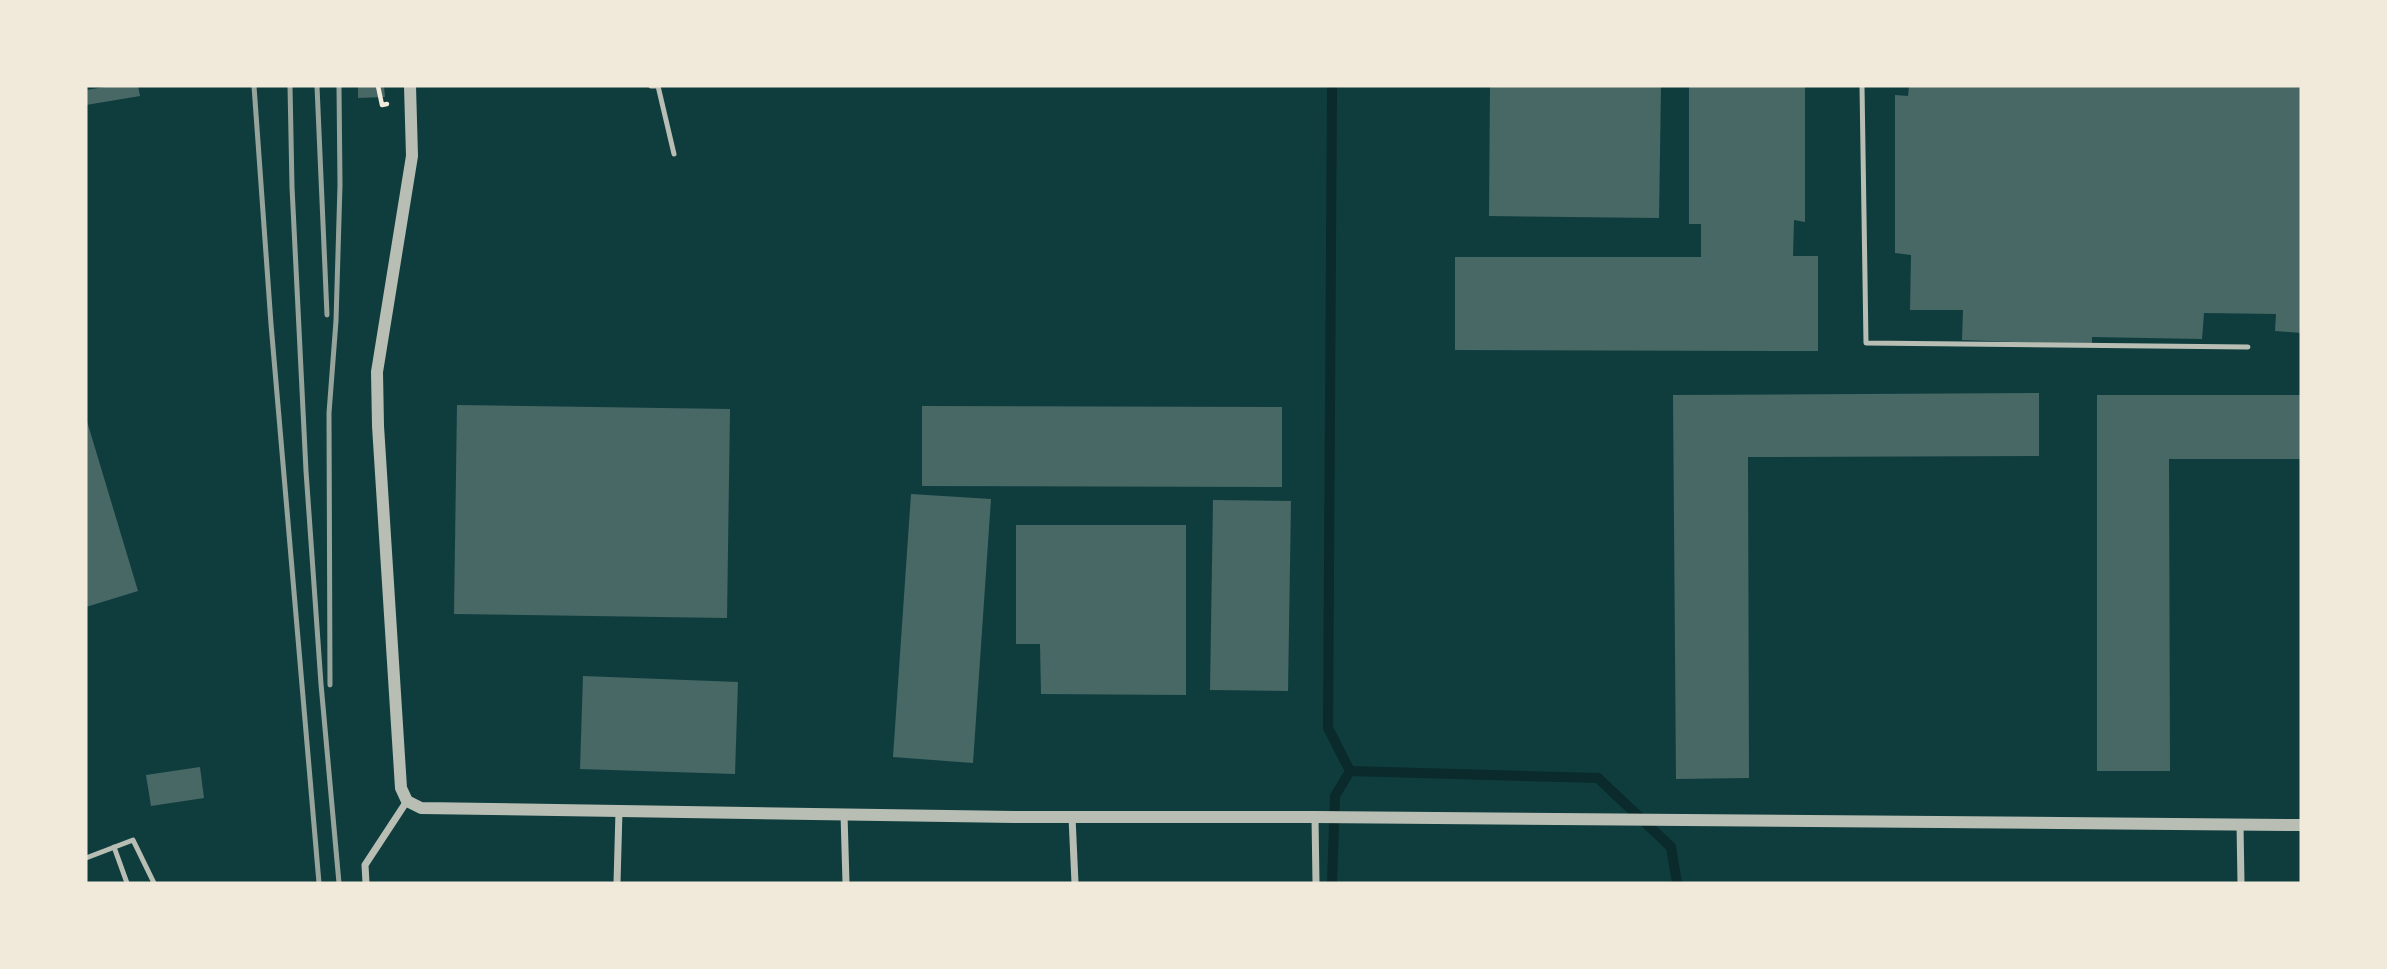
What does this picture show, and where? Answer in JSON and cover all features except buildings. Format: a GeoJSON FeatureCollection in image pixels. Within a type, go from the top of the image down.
{"type":"FeatureCollection","features":[{"type":"Feature","properties":{"kind":"street"},"geometry":{"type":"LineString","coordinates":[[410,86],[412,156],[377,372],[378,426],[401,788],[407,801],[421,808],[1072,817],[2301,825]]}},
{"type":"Feature","properties":{"kind":"street"},"geometry":{"type":"LineString","coordinates":[[366,883],[365,865],[407,801]]}},
{"type":"Feature","properties":{"kind":"street"},"geometry":{"type":"LineString","coordinates":[[617,883],[619,811]]}},
{"type":"Feature","properties":{"kind":"street"},"geometry":{"type":"LineString","coordinates":[[844,814],[846,883]]}},
{"type":"Feature","properties":{"kind":"street"},"geometry":{"type":"LineString","coordinates":[[1072,817],[1075,883]]}},
{"type":"Feature","properties":{"kind":"street"},"geometry":{"type":"LineString","coordinates":[[1315,817],[1316,883]]}},
{"type":"Feature","properties":{"kind":"street"},"geometry":{"type":"LineString","coordinates":[[2239,825],[2241,883]]}},
{"type":"Feature","properties":{"kind":"lane"},"geometry":{"type":"LineString","coordinates":[[650,86],[658,86],[674,154]]}},
{"type":"Feature","properties":{"kind":"lane"},"geometry":{"type":"LineString","coordinates":[[1862,86],[1866,343],[2248,347]]}},
{"type":"Feature","properties":{"kind":"lane"},"geometry":{"type":"LineString","coordinates":[[86,858],[133,840],[154,883]]}},
{"type":"Feature","properties":{"kind":"lane"},"geometry":{"type":"LineString","coordinates":[[114,847],[127,883]]}},
{"type":"Feature","properties":{"kind":"path"},"geometry":{"type":"LineString","coordinates":[[379,86],[382,105]]}},
{"type":"Feature","properties":{"kind":"waterway"},"geometry":{"type":"LineString","coordinates":[[1332,86],[1328,728],[1350,771],[1598,778],[1671,847],[1677,883]]}},
{"type":"Feature","properties":{"kind":"waterway"},"geometry":{"type":"LineString","coordinates":[[1332,883],[1335,796],[1350,771]]}},
{"type":"Feature","properties":{"kind":"railway"},"geometry":{"type":"LineString","coordinates":[[254,86],[271,324],[319,883]]}},
{"type":"Feature","properties":{"kind":"railway"},"geometry":{"type":"LineString","coordinates":[[290,86],[292,187],[306,471],[339,883]]}},
{"type":"Feature","properties":{"kind":"railway"},"geometry":{"type":"LineString","coordinates":[[317,86],[327,315]]}},
{"type":"Feature","properties":{"kind":"railway"},"geometry":{"type":"LineString","coordinates":[[330,685],[329,413],[336,321],[340,185],[339,86]]}}]}
